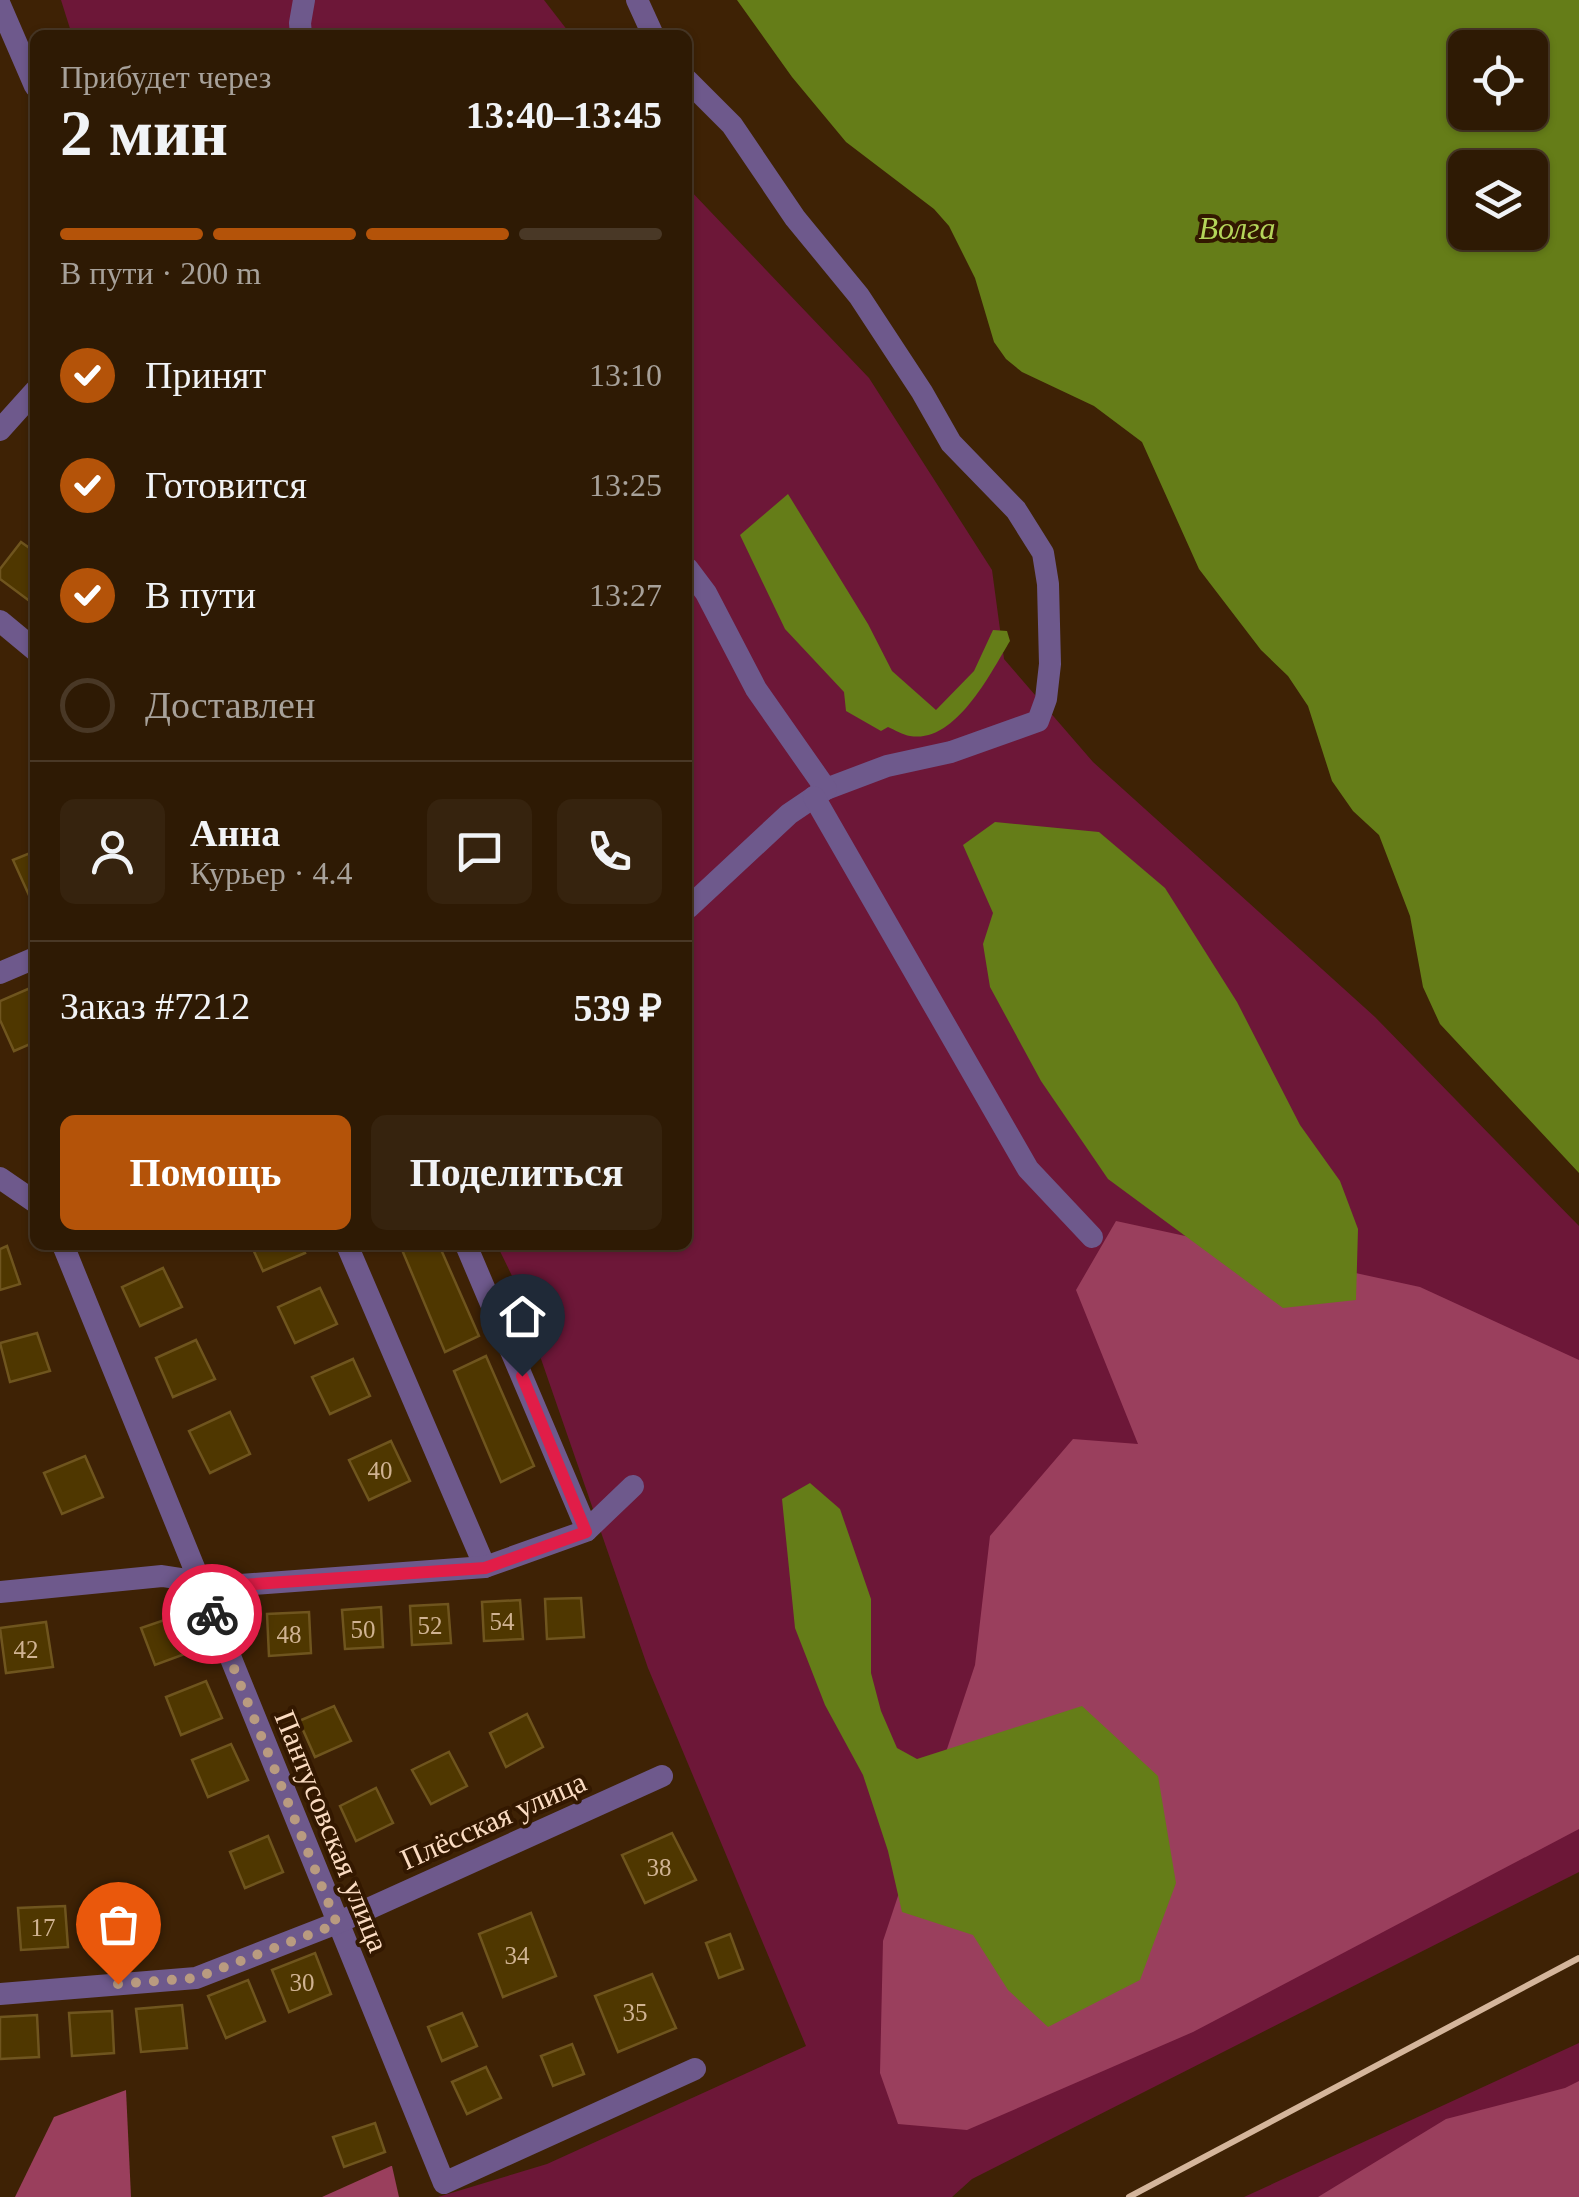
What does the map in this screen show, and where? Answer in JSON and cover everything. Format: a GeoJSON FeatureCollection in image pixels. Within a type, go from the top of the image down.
{"type":"FeatureCollection","features":[{"type":"Feature","properties":{"kind":"street"},"geometry":{"type":"LineString","coordinates":[[301,30],[304,0]]}},
{"type":"Feature","properties":{"kind":"street"},"geometry":{"type":"LineString","coordinates":[[637,0],[651,30]]}},
{"type":"Feature","properties":{"kind":"street"},"geometry":{"type":"LineString","coordinates":[[0,5],[30,74]]}},
{"type":"Feature","properties":{"kind":"street"},"geometry":{"type":"LineString","coordinates":[[692,85],[732,125],[796,218],[859,296],[951,443],[1016,510],[1043,554],[1048,584],[1050,664],[1046,699],[1038,721],[951,752],[887,766],[820,793],[789,814],[692,904]]}},
{"type":"Feature","properties":{"kind":"street"},"geometry":{"type":"LineString","coordinates":[[0,430],[30,397]]}},
{"type":"Feature","properties":{"kind":"street"},"geometry":{"type":"LineString","coordinates":[[692,574],[756,690],[820,793],[1028,1169],[1092,1238]]}},
{"type":"Feature","properties":{"kind":"street"},"geometry":{"type":"LineString","coordinates":[[0,621],[30,646]]}},
{"type":"Feature","properties":{"kind":"street"},"geometry":{"type":"LineString","coordinates":[[0,973],[30,960]]}},
{"type":"Feature","properties":{"kind":"street"},"geometry":{"type":"LineString","coordinates":[[0,1178],[30,1199]]}},
{"type":"Feature","properties":{"kind":"street","name":"Пантусовская улица"},"geometry":{"type":"LineString","coordinates":[[65,1250],[444,2183],[695,2069]]}},
{"type":"Feature","properties":{"kind":"street"},"geometry":{"type":"LineString","coordinates":[[349,1250],[485,1568]]}},
{"type":"Feature","properties":{"kind":"street"},"geometry":{"type":"LineString","coordinates":[[468,1250],[588,1530]]}},
{"type":"Feature","properties":{"kind":"street"},"geometry":{"type":"LineString","coordinates":[[0,1592],[162,1576],[226,1586],[485,1568],[588,1530],[633,1486]]}},
{"type":"Feature","properties":{"kind":"street","name":"Плёсская улица"},"geometry":{"type":"LineString","coordinates":[[0,1994],[196,1978],[337,1924],[662,1776]]}},
{"type":"Feature","properties":{"kind":"shaded area"},"geometry":{"type":"Polygon","coordinates":[[[61,0],[544,0],[567,30],[70,30],[61,0]]]}},
{"type":"Feature","properties":{"kind":"shaded area"},"geometry":{"type":"Polygon","coordinates":[[[692,192],[869,378],[992,570],[1004,659],[1093,762],[1375,1017],[1579,1226],[1579,1872],[972,2179],[952,2197],[438,2197],[547,2164],[806,2046],[648,1668],[513,1278],[499,1250],[692,1250],[692,192]]]}},
{"type":"Feature","properties":{"kind":"shaded area"},"geometry":{"type":"Polygon","coordinates":[[[1116,1221],[1420,1287],[1579,1360],[1579,1829],[1193,2032],[967,2130],[898,2124],[880,2073],[883,1941],[975,1665],[990,1536],[1073,1439],[1138,1444],[1076,1290],[1116,1221]]]}},
{"type":"Feature","properties":{"kind":"shaded area"},"geometry":{"type":"Polygon","coordinates":[[[1579,2043],[1579,2197],[1244,2197],[1579,2043]]]}},
{"type":"Feature","properties":{"kind":"shaded area"},"geometry":{"type":"Polygon","coordinates":[[[1579,2081],[1579,2197],[1318,2197],[1446,2119],[1579,2081]]]}},
{"type":"Feature","properties":{"kind":"shaded area"},"geometry":{"type":"Polygon","coordinates":[[[126,2090],[131,2197],[15,2197],[54,2117],[126,2090]]]}},
{"type":"Feature","properties":{"kind":"shaded area"},"geometry":{"type":"Polygon","coordinates":[[[391,2166],[399,2197],[322,2197],[391,2166]]]}},
{"type":"Feature","properties":{"kind":"water","name":"Волга"},"geometry":{"type":"Polygon","coordinates":[[[737,0],[1579,0],[1579,1173],[1440,1024],[1423,987],[1410,916],[1379,835],[1353,811],[1332,781],[1308,706],[1288,676],[1261,650],[1199,569],[1142,442],[1094,406],[1022,372],[1006,359],[994,342],[975,278],[949,226],[934,209],[846,142],[792,77],[737,0]]]}},
{"type":"Feature","properties":{"kind":"water"},"geometry":{"type":"Polygon","coordinates":[[[788,494],[868,624],[892,671],[936,710],[974,671],[993,630],[1007,631],[1010,641],[982,687],[957,718],[942,729],[927,735],[907,735],[888,727],[881,731],[846,711],[844,692],[785,629],[740,535],[788,494]]]}},
{"type":"Feature","properties":{"kind":"water"},"geometry":{"type":"Polygon","coordinates":[[[995,822],[1099,832],[1165,888],[1237,1002],[1300,1125],[1340,1181],[1358,1229],[1356,1300],[1283,1308],[1108,1179],[1041,1081],[990,987],[983,944],[993,913],[963,845],[995,822]]]}},
{"type":"Feature","properties":{"kind":"water"},"geometry":{"type":"Polygon","coordinates":[[[810,1483],[840,1509],[871,1599],[871,1673],[897,1748],[917,1759],[1082,1706],[1158,1776],[1176,1883],[1140,1980],[1048,2027],[1008,1990],[973,1935],[902,1912],[888,1851],[863,1775],[825,1705],[795,1628],[782,1499],[810,1483]]]}},
{"type":"Feature","properties":{"kind":"building"},"geometry":{"type":"Polygon","coordinates":[[[21,542],[30,548],[30,601],[0,579],[0,569],[21,542]]]}},
{"type":"Feature","properties":{"kind":"building"},"geometry":{"type":"Polygon","coordinates":[[[30,853],[30,897],[13,860],[30,853]]]}},
{"type":"Feature","properties":{"kind":"building"},"geometry":{"type":"Polygon","coordinates":[[[30,988],[30,1044],[14,1051],[0,1020],[0,1001],[30,988]]]}},
{"type":"Feature","properties":{"kind":"building"},"geometry":{"type":"Polygon","coordinates":[[[7,1246],[20,1284],[0,1290],[0,1249],[7,1246]]]}},
{"type":"Feature","properties":{"kind":"building"},"geometry":{"type":"Polygon","coordinates":[[[253,1250],[305,1253],[263,1271],[253,1250]]]}},
{"type":"Feature","properties":{"kind":"building"},"geometry":{"type":"Polygon","coordinates":[[[402,1250],[441,1250],[479,1336],[445,1352],[402,1250]]]}},
{"type":"Feature","properties":{"kind":"building"},"geometry":{"type":"Polygon","coordinates":[[[163,1268],[182,1307],[140,1326],[122,1287],[163,1268]]]}},
{"type":"Feature","properties":{"kind":"building"},"geometry":{"type":"Polygon","coordinates":[[[320,1288],[337,1324],[295,1343],[278,1307],[320,1288]]]}},
{"type":"Feature","properties":{"kind":"building"},"geometry":{"type":"Polygon","coordinates":[[[37,1333],[50,1371],[10,1382],[0,1343],[37,1333]]]}},
{"type":"Feature","properties":{"kind":"building"},"geometry":{"type":"Polygon","coordinates":[[[196,1340],[215,1379],[173,1397],[156,1358],[196,1340]]]}},
{"type":"Feature","properties":{"kind":"building"},"geometry":{"type":"Polygon","coordinates":[[[486,1356],[534,1466],[501,1482],[454,1371],[486,1356]]]}},
{"type":"Feature","properties":{"kind":"building"},"geometry":{"type":"Polygon","coordinates":[[[353,1359],[370,1396],[330,1414],[312,1377],[353,1359]]]}},
{"type":"Feature","properties":{"kind":"building"},"geometry":{"type":"Polygon","coordinates":[[[230,1412],[250,1454],[210,1473],[189,1431],[230,1412]]]}},
{"type":"Feature","properties":{"kind":"building"},"geometry":{"type":"Polygon","coordinates":[[[391,1441],[410,1481],[369,1500],[349,1460],[391,1441]]]}},
{"type":"Feature","properties":{"kind":"building"},"geometry":{"type":"Polygon","coordinates":[[[85,1456],[103,1497],[62,1514],[44,1473],[85,1456]]]}},
{"type":"Feature","properties":{"kind":"building"},"geometry":{"type":"Polygon","coordinates":[[[581,1598],[584,1637],[547,1639],[545,1599],[581,1598]]]}},
{"type":"Feature","properties":{"kind":"building"},"geometry":{"type":"Polygon","coordinates":[[[520,1600],[523,1639],[484,1641],[482,1602],[520,1600]]]}},
{"type":"Feature","properties":{"kind":"building"},"geometry":{"type":"Polygon","coordinates":[[[448,1604],[451,1643],[412,1645],[410,1606],[448,1604]]]}},
{"type":"Feature","properties":{"kind":"building"},"geometry":{"type":"Polygon","coordinates":[[[381,1607],[383,1647],[345,1649],[342,1610],[381,1607]]]}},
{"type":"Feature","properties":{"kind":"building"},"geometry":{"type":"Polygon","coordinates":[[[309,1612],[311,1653],[269,1656],[267,1614],[309,1612]]]}},
{"type":"Feature","properties":{"kind":"building"},"geometry":{"type":"Polygon","coordinates":[[[179,1615],[193,1651],[155,1665],[141,1628],[179,1615]]]}},
{"type":"Feature","properties":{"kind":"building"},"geometry":{"type":"Polygon","coordinates":[[[46,1622],[53,1667],[6,1673],[0,1628],[46,1622]]]}},
{"type":"Feature","properties":{"kind":"building"},"geometry":{"type":"Polygon","coordinates":[[[206,1681],[222,1718],[181,1735],[166,1697],[206,1681]]]}},
{"type":"Feature","properties":{"kind":"building"},"geometry":{"type":"Polygon","coordinates":[[[334,1706],[351,1741],[315,1757],[299,1721],[334,1706]]]}},
{"type":"Feature","properties":{"kind":"building"},"geometry":{"type":"Polygon","coordinates":[[[527,1714],[543,1747],[506,1767],[490,1733],[527,1714]]]}},
{"type":"Feature","properties":{"kind":"building"},"geometry":{"type":"Polygon","coordinates":[[[231,1744],[248,1780],[208,1797],[192,1760],[231,1744]]]}},
{"type":"Feature","properties":{"kind":"building"},"geometry":{"type":"Polygon","coordinates":[[[449,1752],[467,1786],[431,1804],[412,1770],[449,1752]]]}},
{"type":"Feature","properties":{"kind":"building"},"geometry":{"type":"Polygon","coordinates":[[[376,1788],[393,1823],[356,1841],[340,1806],[376,1788]]]}},
{"type":"Feature","properties":{"kind":"building"},"geometry":{"type":"Polygon","coordinates":[[[672,1833],[696,1880],[645,1903],[622,1855],[672,1833]]]}},
{"type":"Feature","properties":{"kind":"building"},"geometry":{"type":"Polygon","coordinates":[[[268,1836],[283,1872],[245,1888],[230,1852],[268,1836]]]}},
{"type":"Feature","properties":{"kind":"building"},"geometry":{"type":"Polygon","coordinates":[[[149,1900],[151,1943],[106,1944],[104,1902],[149,1900]]]}},
{"type":"Feature","properties":{"kind":"building"},"geometry":{"type":"Polygon","coordinates":[[[65,1906],[68,1947],[21,1950],[18,1908],[65,1906]]]}},
{"type":"Feature","properties":{"kind":"building"},"geometry":{"type":"Polygon","coordinates":[[[531,1913],[556,1976],[503,1997],[479,1934],[531,1913]]]}},
{"type":"Feature","properties":{"kind":"building"},"geometry":{"type":"Polygon","coordinates":[[[730,1934],[743,1969],[719,1978],[706,1943],[730,1934]]]}},
{"type":"Feature","properties":{"kind":"building"},"geometry":{"type":"Polygon","coordinates":[[[315,1953],[331,1994],[289,2012],[272,1970],[315,1953]]]}},
{"type":"Feature","properties":{"kind":"building"},"geometry":{"type":"Polygon","coordinates":[[[652,1974],[676,2028],[618,2052],[595,1996],[652,1974]]]}},
{"type":"Feature","properties":{"kind":"building"},"geometry":{"type":"Polygon","coordinates":[[[248,1980],[265,2021],[226,2038],[208,1996],[248,1980]]]}},
{"type":"Feature","properties":{"kind":"building"},"geometry":{"type":"Polygon","coordinates":[[[182,2005],[187,2048],[141,2052],[136,2009],[182,2005]]]}},
{"type":"Feature","properties":{"kind":"building"},"geometry":{"type":"Polygon","coordinates":[[[112,2011],[114,2053],[72,2056],[69,2013],[112,2011]]]}},
{"type":"Feature","properties":{"kind":"building"},"geometry":{"type":"Polygon","coordinates":[[[462,2013],[477,2046],[442,2061],[428,2027],[462,2013]]]}},
{"type":"Feature","properties":{"kind":"building"},"geometry":{"type":"Polygon","coordinates":[[[37,2015],[39,2057],[0,2059],[0,2017],[37,2015]]]}},
{"type":"Feature","properties":{"kind":"building"},"geometry":{"type":"Polygon","coordinates":[[[572,2044],[584,2074],[553,2086],[541,2056],[572,2044]]]}},
{"type":"Feature","properties":{"kind":"building"},"geometry":{"type":"Polygon","coordinates":[[[486,2067],[501,2098],[467,2114],[452,2082],[486,2067]]]}},
{"type":"Feature","properties":{"kind":"building"},"geometry":{"type":"Polygon","coordinates":[[[375,2123],[385,2152],[344,2167],[333,2137],[375,2123]]]}},
{"type":"Feature","properties":{"kind":"railway"},"geometry":{"type":"LineString","coordinates":[[1129,2197],[1579,1958]]}},
{"type":"Feature","properties":{"kind":"way so far"},"geometry":{"type":"LineString","coordinates":[[118,1984],[196,1978],[337,1924],[212,1614]]}},
{"type":"Feature","properties":{"kind":"route"},"geometry":{"type":"LineString","coordinates":[[212,1614],[199,1582],[226,1586],[485,1568],[586,1532],[522,1376]]}}]}
